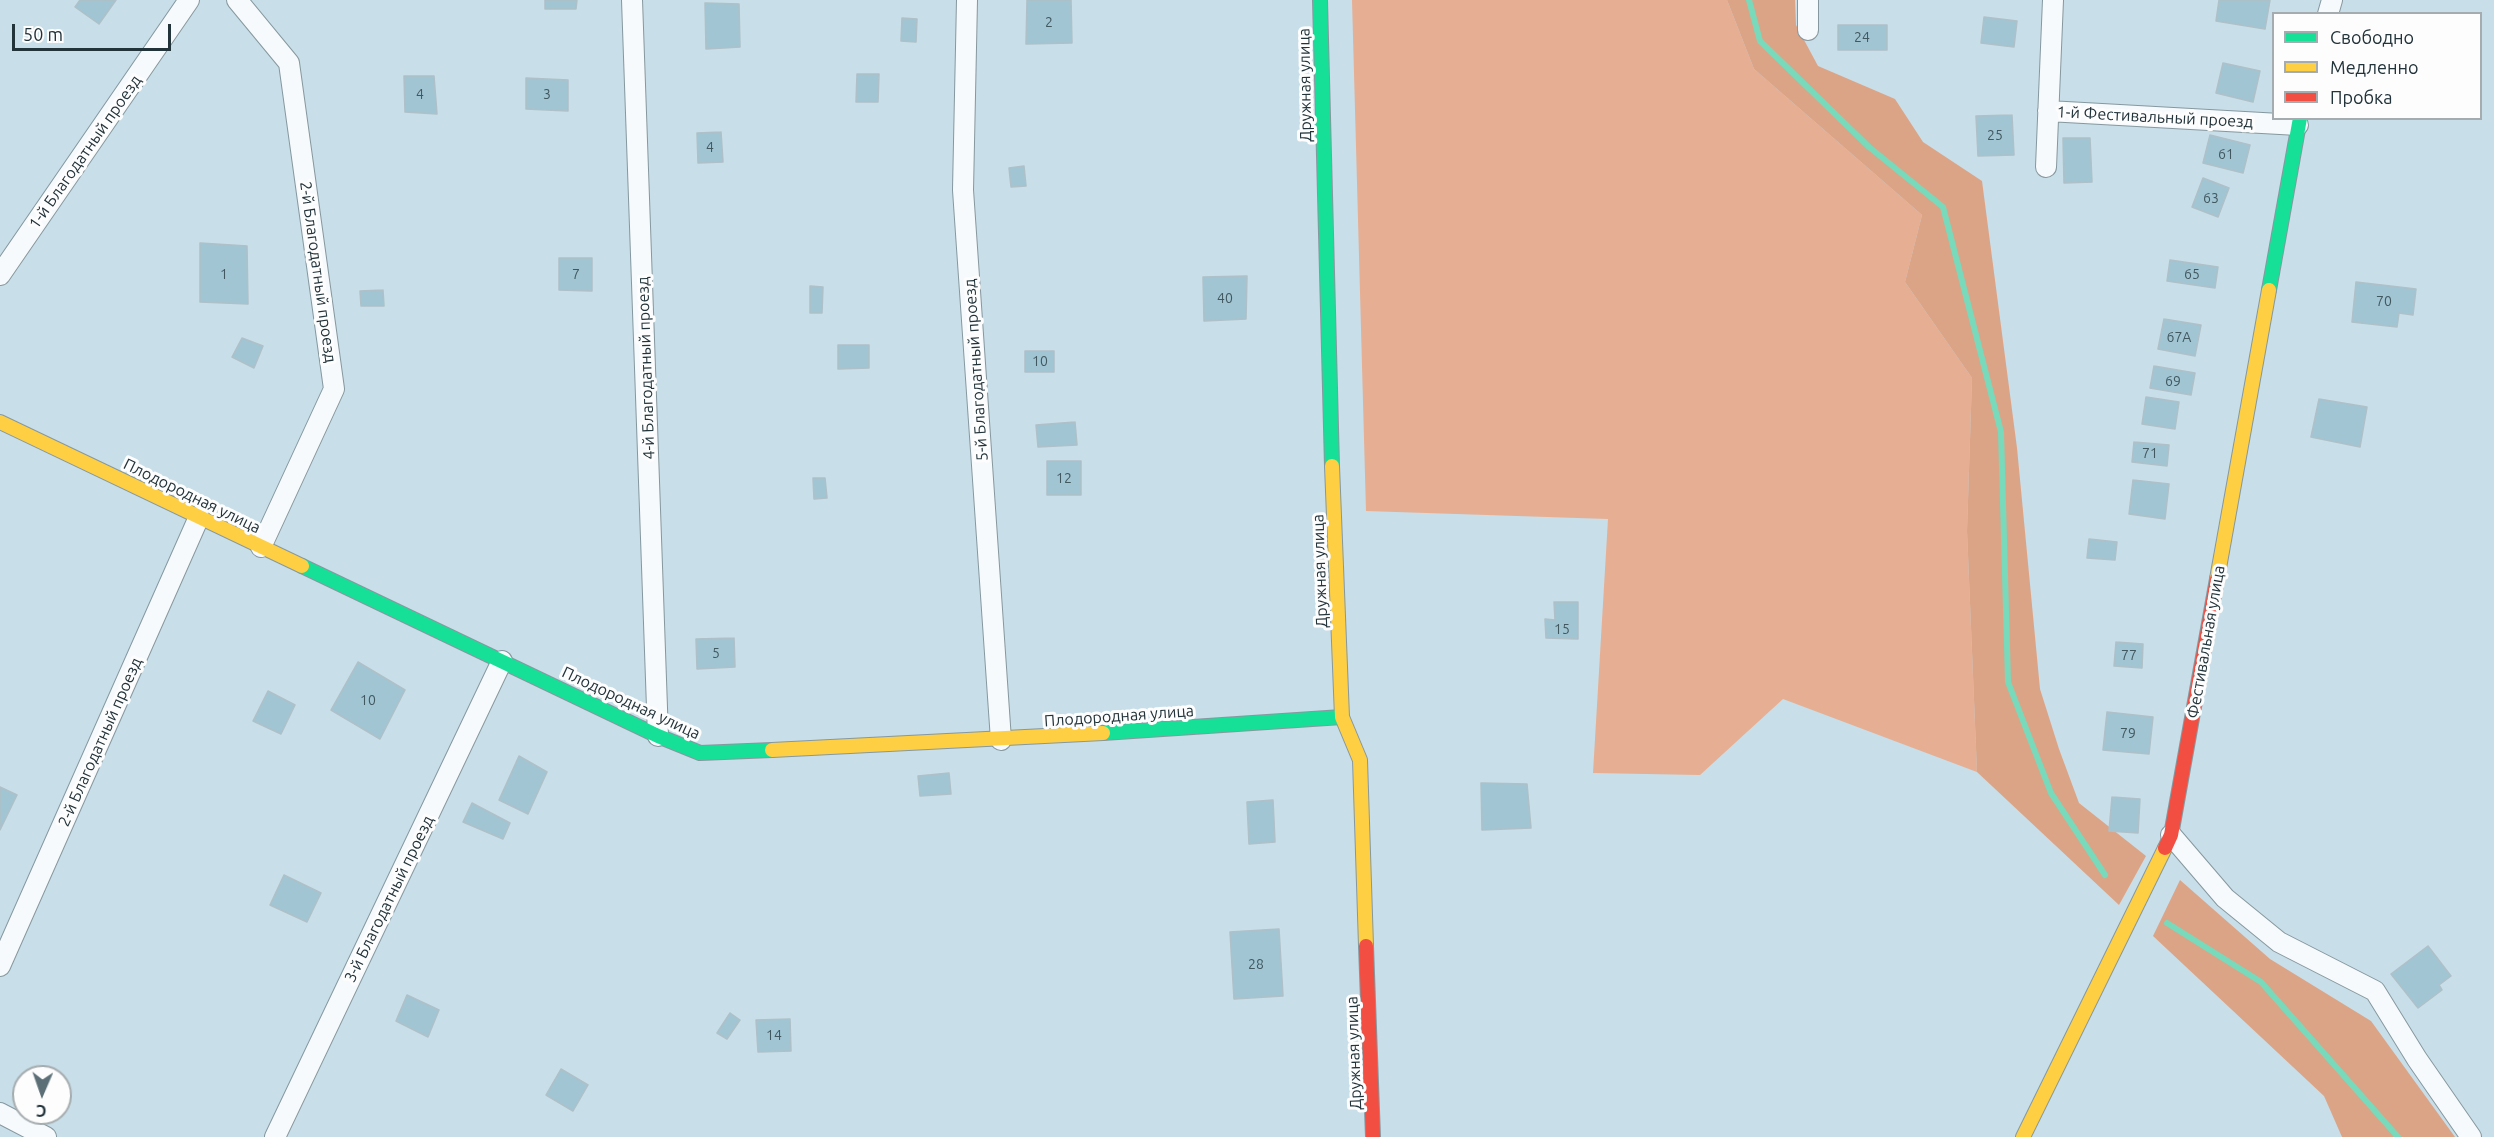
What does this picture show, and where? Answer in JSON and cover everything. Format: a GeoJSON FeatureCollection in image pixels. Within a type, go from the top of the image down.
{"type":"FeatureCollection","features":[{"type":"Feature","properties":{"kind":"street","name":"1-й Благодатный проезд"},"geometry":{"type":"LineString","coordinates":[[0,275],[189,0]]}},
{"type":"Feature","properties":{"kind":"street","name":"2-й Благодатный проезд"},"geometry":{"type":"LineString","coordinates":[[237,0],[289,63],[334,389],[261,548]]}},
{"type":"Feature","properties":{"kind":"street","name":"4-й Благодатный проезд"},"geometry":{"type":"LineString","coordinates":[[632,0],[635,148],[645,342],[658,736]]}},
{"type":"Feature","properties":{"kind":"street","name":"5-й Благодатный проезд"},"geometry":{"type":"LineString","coordinates":[[967,0],[963,190],[1001,740]]}},
{"type":"Feature","properties":{"kind":"street","name":"Дружная улица"},"geometry":{"type":"LineString","coordinates":[[1320,0],[1330,416],[1342,717],[1360,760],[1373,1137]]}},
{"type":"Feature","properties":{"kind":"street"},"geometry":{"type":"LineString","coordinates":[[1808,0],[1808,30]]}},
{"type":"Feature","properties":{"kind":"street","name":"1-й Фестивальный проезд"},"geometry":{"type":"LineString","coordinates":[[2046,168],[2053,0]]}},
{"type":"Feature","properties":{"kind":"street","name":"1-й Фестивальный проезд"},"geometry":{"type":"LineString","coordinates":[[2048,111],[2299,122]]}},
{"type":"Feature","properties":{"kind":"street","name":"Фестивальная улица"},"geometry":{"type":"LineString","coordinates":[[2023,1137],[2171,835],[2299,122]]}},
{"type":"Feature","properties":{"kind":"street","name":"Плодородная улица"},"geometry":{"type":"LineString","coordinates":[[0,422],[658,736],[700,753],[1001,740],[1342,717]]}},
{"type":"Feature","properties":{"kind":"street","name":"2-й Благодатный проезд"},"geometry":{"type":"LineString","coordinates":[[0,966],[199,517]]}},
{"type":"Feature","properties":{"kind":"street","name":"3-й Благодатный проезд"},"geometry":{"type":"LineString","coordinates":[[275,1137],[502,662]]}},
{"type":"Feature","properties":{"kind":"street"},"geometry":{"type":"LineString","coordinates":[[2171,835],[2225,898],[2279,942],[2375,992],[2417,1059],[2472,1137]]}},
{"type":"Feature","properties":{"kind":"street"},"geometry":{"type":"LineString","coordinates":[[0,1113],[46,1137]]}},
{"type":"Feature","properties":{"kind":"shaded area"},"geometry":{"type":"Polygon","coordinates":[[[1352,0],[1727,0],[1754,69],[1922,215],[1905,282],[1972,378],[1967,531],[1977,772],[1783,699],[1700,775],[1593,773],[1608,519],[1366,511],[1352,0]]]}},
{"type":"Feature","properties":{"kind":"shaded area"},"geometry":{"type":"Polygon","coordinates":[[[1727,0],[1795,0],[1796,25],[1818,66],[1895,99],[1923,142],[1982,181],[2017,448],[2040,689],[2079,803],[2146,856],[2119,905],[1977,772],[1967,531],[1972,378],[1905,282],[1922,215],[1754,69],[1727,0]]]}},
{"type":"Feature","properties":{"kind":"shaded area"},"geometry":{"type":"Polygon","coordinates":[[[2180,880],[2270,959],[2371,1021],[2455,1137],[2342,1137],[2324,1096],[2153,936],[2180,880]]]}},
{"type":"Feature","properties":{"kind":"building"},"geometry":{"type":"Polygon","coordinates":[[[80,0],[116,0],[99,24],[75,7],[80,0]]]}},
{"type":"Feature","properties":{"kind":"building"},"geometry":{"type":"Polygon","coordinates":[[[545,0],[577,0],[576,9],[545,9],[545,0]]]}},
{"type":"Feature","properties":{"kind":"building"},"geometry":{"type":"Polygon","coordinates":[[[1027,0],[1071,0],[1072,43],[1026,44],[1027,0]]]}},
{"type":"Feature","properties":{"kind":"building"},"geometry":{"type":"Polygon","coordinates":[[[2219,0],[2270,0],[2265,29],[2216,21],[2219,0]]]}},
{"type":"Feature","properties":{"kind":"building"},"geometry":{"type":"Polygon","coordinates":[[[705,3],[739,4],[740,47],[706,49],[705,3]]]}},
{"type":"Feature","properties":{"kind":"building"},"geometry":{"type":"Polygon","coordinates":[[[1984,17],[2017,21],[2014,47],[1981,43],[1984,17]]]}},
{"type":"Feature","properties":{"kind":"building"},"geometry":{"type":"Polygon","coordinates":[[[902,18],[917,19],[916,42],[901,41],[902,18]]]}},
{"type":"Feature","properties":{"kind":"building"},"geometry":{"type":"Polygon","coordinates":[[[1838,25],[1887,25],[1887,50],[1838,50],[1838,25]]]}},
{"type":"Feature","properties":{"kind":"building"},"geometry":{"type":"Polygon","coordinates":[[[2223,63],[2260,71],[2253,102],[2216,93],[2223,63]]]}},
{"type":"Feature","properties":{"kind":"building"},"geometry":{"type":"Polygon","coordinates":[[[857,74],[879,74],[878,102],[856,102],[857,74]]]}},
{"type":"Feature","properties":{"kind":"building"},"geometry":{"type":"Polygon","coordinates":[[[404,76],[434,76],[437,114],[405,112],[404,76]]]}},
{"type":"Feature","properties":{"kind":"building"},"geometry":{"type":"Polygon","coordinates":[[[526,78],[568,80],[568,111],[526,109],[526,78]]]}},
{"type":"Feature","properties":{"kind":"building"},"geometry":{"type":"Polygon","coordinates":[[[2012,115],[2014,155],[1978,156],[1976,116],[2012,115]]]}},
{"type":"Feature","properties":{"kind":"building"},"geometry":{"type":"Polygon","coordinates":[[[721,132],[723,162],[698,163],[697,133],[721,132]]]}},
{"type":"Feature","properties":{"kind":"building"},"geometry":{"type":"Polygon","coordinates":[[[2210,135],[2250,145],[2243,173],[2203,163],[2210,135]]]}},
{"type":"Feature","properties":{"kind":"building"},"geometry":{"type":"Polygon","coordinates":[[[2063,138],[2090,138],[2092,182],[2064,183],[2063,138]]]}},
{"type":"Feature","properties":{"kind":"building"},"geometry":{"type":"Polygon","coordinates":[[[1024,166],[1026,186],[1011,187],[1009,168],[1024,166]]]}},
{"type":"Feature","properties":{"kind":"building"},"geometry":{"type":"Polygon","coordinates":[[[2203,178],[2229,188],[2218,217],[2192,207],[2203,178]]]}},
{"type":"Feature","properties":{"kind":"building"},"geometry":{"type":"Polygon","coordinates":[[[200,243],[247,246],[248,304],[200,302],[200,243]]]}},
{"type":"Feature","properties":{"kind":"building"},"geometry":{"type":"Polygon","coordinates":[[[559,258],[592,258],[592,291],[559,290],[559,258]]]}},
{"type":"Feature","properties":{"kind":"building"},"geometry":{"type":"Polygon","coordinates":[[[2170,260],[2218,267],[2215,288],[2167,281],[2170,260]]]}},
{"type":"Feature","properties":{"kind":"building"},"geometry":{"type":"Polygon","coordinates":[[[1247,276],[1246,319],[1204,321],[1203,277],[1247,276]]]}},
{"type":"Feature","properties":{"kind":"building"},"geometry":{"type":"Polygon","coordinates":[[[2356,282],[2416,289],[2413,315],[2399,313],[2397,327],[2352,322],[2356,282]]]}},
{"type":"Feature","properties":{"kind":"building"},"geometry":{"type":"Polygon","coordinates":[[[810,286],[823,287],[822,313],[810,313],[810,286]]]}},
{"type":"Feature","properties":{"kind":"building"},"geometry":{"type":"Polygon","coordinates":[[[383,290],[384,306],[361,306],[360,291],[383,290]]]}},
{"type":"Feature","properties":{"kind":"building"},"geometry":{"type":"Polygon","coordinates":[[[2164,319],[2201,325],[2195,356],[2158,349],[2164,319]]]}},
{"type":"Feature","properties":{"kind":"building"},"geometry":{"type":"Polygon","coordinates":[[[242,338],[263,346],[254,368],[232,357],[242,338]]]}},
{"type":"Feature","properties":{"kind":"building"},"geometry":{"type":"Polygon","coordinates":[[[838,345],[869,345],[869,368],[838,369],[838,345]]]}},
{"type":"Feature","properties":{"kind":"building"},"geometry":{"type":"Polygon","coordinates":[[[1025,351],[1054,351],[1054,372],[1025,372],[1025,351]]]}},
{"type":"Feature","properties":{"kind":"building"},"geometry":{"type":"Polygon","coordinates":[[[2154,366],[2195,373],[2191,395],[2150,388],[2154,366]]]}},
{"type":"Feature","properties":{"kind":"building"},"geometry":{"type":"Polygon","coordinates":[[[2146,397],[2179,402],[2175,429],[2142,424],[2146,397]]]}},
{"type":"Feature","properties":{"kind":"building"},"geometry":{"type":"Polygon","coordinates":[[[2319,399],[2367,407],[2360,447],[2311,437],[2319,399]]]}},
{"type":"Feature","properties":{"kind":"building"},"geometry":{"type":"Polygon","coordinates":[[[1075,422],[1077,445],[1038,447],[1036,425],[1075,422]]]}},
{"type":"Feature","properties":{"kind":"building"},"geometry":{"type":"Polygon","coordinates":[[[2134,442],[2169,445],[2167,466],[2132,462],[2134,442]]]}},
{"type":"Feature","properties":{"kind":"building"},"geometry":{"type":"Polygon","coordinates":[[[1047,461],[1081,461],[1081,495],[1047,495],[1047,461]]]}},
{"type":"Feature","properties":{"kind":"building"},"geometry":{"type":"Polygon","coordinates":[[[813,478],[825,478],[827,498],[814,499],[813,478]]]}},
{"type":"Feature","properties":{"kind":"building"},"geometry":{"type":"Polygon","coordinates":[[[2133,480],[2169,484],[2165,519],[2129,514],[2133,480]]]}},
{"type":"Feature","properties":{"kind":"building"},"geometry":{"type":"Polygon","coordinates":[[[2089,539],[2117,542],[2115,560],[2087,558],[2089,539]]]}},
{"type":"Feature","properties":{"kind":"building"},"geometry":{"type":"Polygon","coordinates":[[[1554,602],[1578,602],[1578,639],[1546,638],[1545,619],[1555,620],[1554,602]]]}},
{"type":"Feature","properties":{"kind":"building"},"geometry":{"type":"Polygon","coordinates":[[[734,638],[735,667],[697,669],[696,639],[734,638]]]}},
{"type":"Feature","properties":{"kind":"building"},"geometry":{"type":"Polygon","coordinates":[[[2116,642],[2143,644],[2142,668],[2114,666],[2116,642]]]}},
{"type":"Feature","properties":{"kind":"building"},"geometry":{"type":"Polygon","coordinates":[[[358,662],[405,690],[380,739],[331,710],[358,662]]]}},
{"type":"Feature","properties":{"kind":"building"},"geometry":{"type":"Polygon","coordinates":[[[268,691],[295,705],[281,734],[253,721],[268,691]]]}},
{"type":"Feature","properties":{"kind":"building"},"geometry":{"type":"Polygon","coordinates":[[[2107,712],[2153,717],[2149,754],[2103,750],[2107,712]]]}},
{"type":"Feature","properties":{"kind":"building"},"geometry":{"type":"Polygon","coordinates":[[[519,756],[547,772],[528,814],[499,800],[519,756]]]}},
{"type":"Feature","properties":{"kind":"building"},"geometry":{"type":"Polygon","coordinates":[[[949,773],[951,794],[920,796],[918,776],[949,773]]]}},
{"type":"Feature","properties":{"kind":"building"},"geometry":{"type":"Polygon","coordinates":[[[1481,783],[1527,784],[1531,828],[1482,830],[1481,783]]]}},
{"type":"Feature","properties":{"kind":"building"},"geometry":{"type":"Polygon","coordinates":[[[0,787],[17,795],[0,830],[0,787]]]}},
{"type":"Feature","properties":{"kind":"building"},"geometry":{"type":"Polygon","coordinates":[[[2112,797],[2140,799],[2138,833],[2109,831],[2112,797]]]}},
{"type":"Feature","properties":{"kind":"building"},"geometry":{"type":"Polygon","coordinates":[[[1273,800],[1275,842],[1249,844],[1247,802],[1273,800]]]}},
{"type":"Feature","properties":{"kind":"building"},"geometry":{"type":"Polygon","coordinates":[[[472,803],[510,823],[503,839],[463,822],[472,803]]]}},
{"type":"Feature","properties":{"kind":"building"},"geometry":{"type":"Polygon","coordinates":[[[284,875],[321,893],[307,922],[270,905],[284,875]]]}},
{"type":"Feature","properties":{"kind":"building"},"geometry":{"type":"Polygon","coordinates":[[[1279,929],[1283,996],[1234,999],[1230,932],[1279,929]]]}},
{"type":"Feature","properties":{"kind":"building"},"geometry":{"type":"Polygon","coordinates":[[[2428,946],[2451,976],[2439,985],[2442,990],[2418,1008],[2391,974],[2428,946]]]}},
{"type":"Feature","properties":{"kind":"building"},"geometry":{"type":"Polygon","coordinates":[[[407,995],[439,1010],[428,1037],[396,1021],[407,995]]]}},
{"type":"Feature","properties":{"kind":"building"},"geometry":{"type":"Polygon","coordinates":[[[730,1013],[740,1020],[727,1039],[717,1033],[730,1013]]]}},
{"type":"Feature","properties":{"kind":"building"},"geometry":{"type":"Polygon","coordinates":[[[790,1019],[791,1051],[758,1052],[756,1020],[790,1019]]]}},
{"type":"Feature","properties":{"kind":"building"},"geometry":{"type":"Polygon","coordinates":[[[561,1069],[588,1085],[573,1111],[546,1095],[561,1069]]]}},
{"type":"Feature","properties":{"kind":"waterway"},"geometry":{"type":"LineString","coordinates":[[1749,0],[1760,41],[1869,147],[1943,207],[2001,432],[2008,682],[2051,793],[2105,875]]}},
{"type":"Feature","properties":{"kind":"waterway"},"geometry":{"type":"LineString","coordinates":[[2167,923],[2261,982],[2398,1137]]}},
{"type":"Feature","properties":{"kind":"traffic: fast"},"geometry":{"type":"LineString","coordinates":[[1320,0],[1332,466]]}},
{"type":"Feature","properties":{"kind":"traffic: fast"},"geometry":{"type":"LineString","coordinates":[[2269,290],[2300,120]]}},
{"type":"Feature","properties":{"kind":"traffic: fast"},"geometry":{"type":"LineString","coordinates":[[302,566],[658,736],[700,753],[772,750]]}},
{"type":"Feature","properties":{"kind":"traffic: fast"},"geometry":{"type":"LineString","coordinates":[[1103,733],[1342,717]]}},
{"type":"Feature","properties":{"kind":"traffic: slow"},"geometry":{"type":"LineString","coordinates":[[2217,579],[2269,290]]}},
{"type":"Feature","properties":{"kind":"traffic: slow"},"geometry":{"type":"LineString","coordinates":[[0,422],[302,566]]}},
{"type":"Feature","properties":{"kind":"traffic: slow"},"geometry":{"type":"LineString","coordinates":[[1332,466],[1342,717],[1360,760],[1366,946]]}},
{"type":"Feature","properties":{"kind":"traffic: slow"},"geometry":{"type":"LineString","coordinates":[[772,750],[1103,733]]}},
{"type":"Feature","properties":{"kind":"traffic: slow"},"geometry":{"type":"LineString","coordinates":[[2023,1137],[2165,848]]}},
{"type":"Feature","properties":{"kind":"traffic: jam"},"geometry":{"type":"LineString","coordinates":[[2165,848],[2171,835],[2217,579]]}},
{"type":"Feature","properties":{"kind":"traffic: jam"},"geometry":{"type":"LineString","coordinates":[[1366,946],[1373,1137]]}}]}
